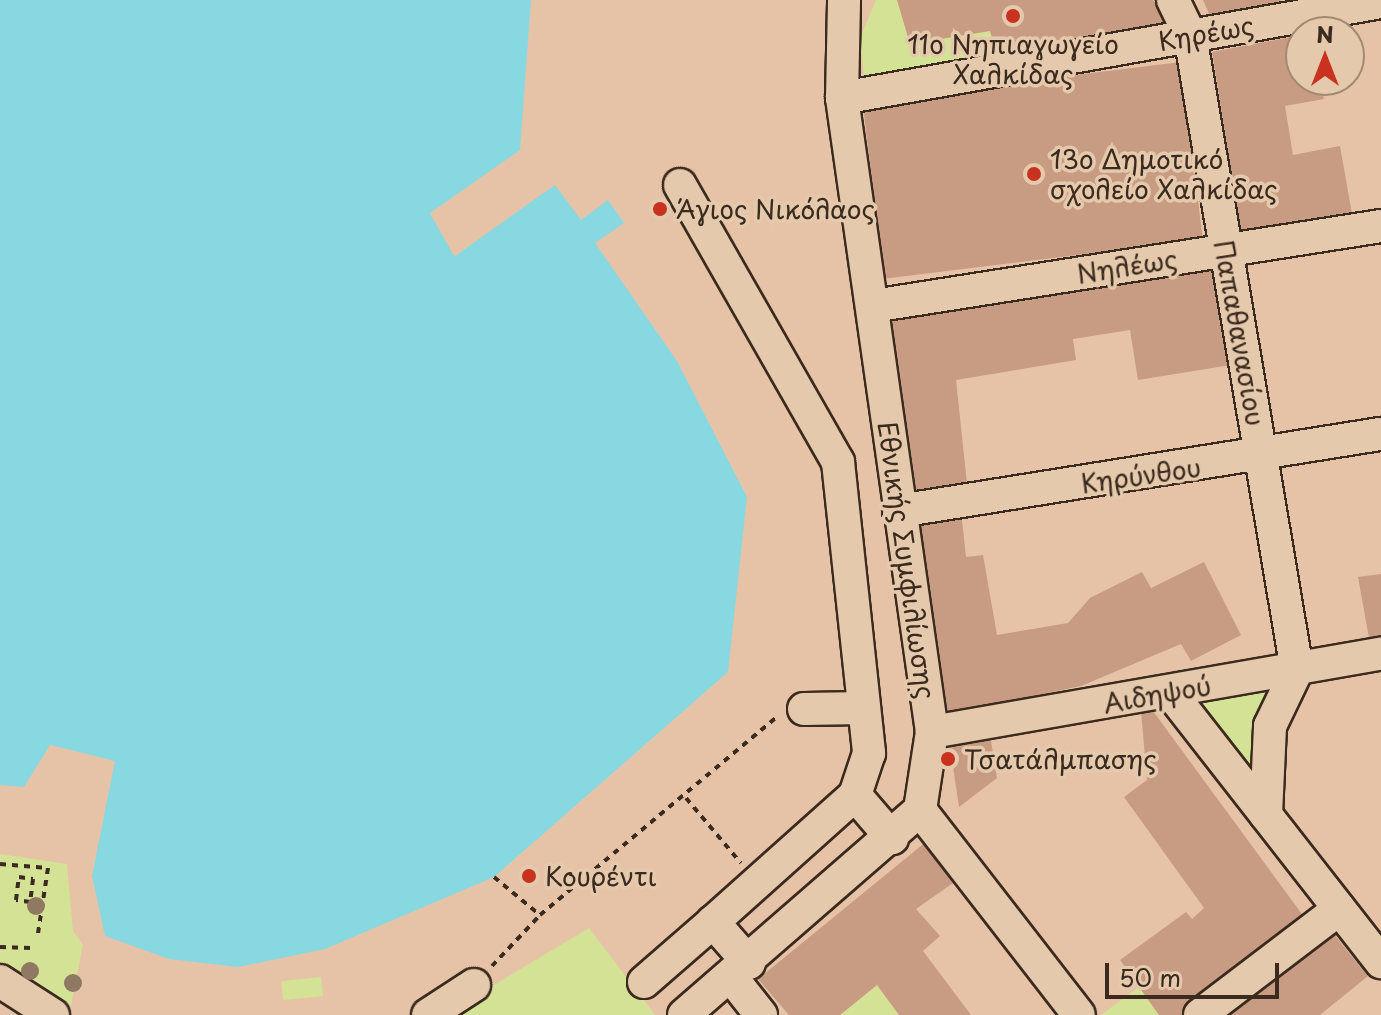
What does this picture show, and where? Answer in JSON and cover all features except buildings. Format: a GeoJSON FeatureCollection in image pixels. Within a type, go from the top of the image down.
{"type":"FeatureCollection","features":[{"type":"Feature","properties":{"kind":"street","name":"Εθνικής Συμφιλίωσης"},"geometry":{"type":"LineString","coordinates":[[844,0],[842,98],[932,732],[920,810]]}},
{"type":"Feature","properties":{"kind":"street","name":"Παπαθανασίου"},"geometry":{"type":"LineString","coordinates":[[1173,0],[1190,35],[1297,670]]}},
{"type":"Feature","properties":{"kind":"street","name":"Κηρέως"},"geometry":{"type":"LineString","coordinates":[[842,98],[1381,2]]}},
{"type":"Feature","properties":{"kind":"street"},"geometry":{"type":"LineString","coordinates":[[644,982],[855,795],[869,753],[838,462],[680,185]]}},
{"type":"Feature","properties":{"kind":"street","name":"Νηλέως"},"geometry":{"type":"LineString","coordinates":[[873,306],[1381,226]]}},
{"type":"Feature","properties":{"kind":"street","name":"Κηρύνθου"},"geometry":{"type":"LineString","coordinates":[[899,511],[1261,457],[1381,434]]}},
{"type":"Feature","properties":{"kind":"street","name":"Αιδηψού"},"geometry":{"type":"LineString","coordinates":[[932,732],[1381,654]]}},
{"type":"Feature","properties":{"kind":"street"},"geometry":{"type":"LineString","coordinates":[[1266,815],[1270,726],[1297,670]]}},
{"type":"Feature","properties":{"kind":"street"},"geometry":{"type":"LineString","coordinates":[[1170,692],[1381,962]]}},
{"type":"Feature","properties":{"kind":"street"},"geometry":{"type":"LineString","coordinates":[[794,709],[864,708]]}},
{"type":"Feature","properties":{"kind":"street"},"geometry":{"type":"LineString","coordinates":[[855,795],[892,838]]}},
{"type":"Feature","properties":{"kind":"street"},"geometry":{"type":"LineString","coordinates":[[684,1015],[892,838],[920,810],[1079,1015]]}},
{"type":"Feature","properties":{"kind":"street"},"geometry":{"type":"LineString","coordinates":[[1200,1015],[1339,909]]}},
{"type":"Feature","properties":{"kind":"street"},"geometry":{"type":"LineString","coordinates":[[713,922],[761,1015]]}},
{"type":"Feature","properties":{"kind":"street"},"geometry":{"type":"LineString","coordinates":[[0,981],[53,1015]]}},
{"type":"Feature","properties":{"kind":"street"},"geometry":{"type":"LineString","coordinates":[[428,1015],[474,985]]}},
{"type":"Feature","properties":{"kind":"path"},"geometry":{"type":"LineString","coordinates":[[474,985],[540,915],[794,709]]}},
{"type":"Feature","properties":{"kind":"path"},"geometry":{"type":"LineString","coordinates":[[686,798],[757,882]]}},
{"type":"Feature","properties":{"kind":"path"},"geometry":{"type":"LineString","coordinates":[[0,864],[48,868],[38,933]]}},
{"type":"Feature","properties":{"kind":"path"},"geometry":{"type":"LineString","coordinates":[[19,877],[33,879],[30,902],[16,900],[19,877]]}},
{"type":"Feature","properties":{"kind":"path"},"geometry":{"type":"LineString","coordinates":[[494,877],[540,915]]}},
{"type":"Feature","properties":{"kind":"path"},"geometry":{"type":"LineString","coordinates":[[0,947],[31,948]]}},
{"type":"Feature","properties":{"kind":"green space"},"geometry":{"type":"Polygon","coordinates":[[[876,0],[897,0],[910,44],[990,31],[997,54],[864,76],[860,38],[876,0]]]}},
{"type":"Feature","properties":{"kind":"green space"},"geometry":{"type":"Polygon","coordinates":[[[1297,670],[1266,815],[1170,692],[1297,670]]]}},
{"type":"Feature","properties":{"kind":"green space"},"geometry":{"type":"Polygon","coordinates":[[[0,854],[67,864],[73,931],[83,945],[69,1015],[54,1015],[0,980],[0,854]]]}},
{"type":"Feature","properties":{"kind":"green space"},"geometry":{"type":"Polygon","coordinates":[[[589,928],[655,1015],[447,1015],[494,985],[589,928]]]}},
{"type":"Feature","properties":{"kind":"green space"},"geometry":{"type":"Polygon","coordinates":[[[321,977],[323,996],[283,1000],[281,981],[321,977]]]}},
{"type":"Feature","properties":{"kind":"green space"},"geometry":{"type":"Polygon","coordinates":[[[877,985],[899,1015],[840,1015],[877,985]]]}},
{"type":"Feature","properties":{"kind":"green space"},"geometry":{"type":"Polygon","coordinates":[[[1139,987],[1159,1015],[1101,1015],[1139,987]]]}},
{"type":"Feature","properties":{"kind":"water"},"geometry":{"type":"Polygon","coordinates":[[[0,0],[531,0],[520,150],[430,213],[455,256],[555,185],[581,220],[608,200],[624,223],[595,243],[677,361],[747,497],[728,672],[494,877],[325,949],[238,967],[169,959],[105,936],[92,876],[115,761],[50,745],[24,787],[0,785],[0,0]]]}},
{"type":"Feature","properties":{"kind":"pier"},"geometry":{"type":"Polygon","coordinates":[[[504,168],[435,214],[461,252],[454,256],[430,213],[504,168]]]}},
{"type":"Feature","properties":{"kind":"place","name":"11ο Νηπιαγωγείο Χαλκίδας"},"geometry":{"type":"Point","coordinates":[1013,16]}},
{"type":"Feature","properties":{"kind":"place","name":"13ο Δημοτικό σχολείο Χαλκίδας"},"geometry":{"type":"Point","coordinates":[1034,174]}},
{"type":"Feature","properties":{"kind":"place","name":"Άγιος Νικόλαος"},"geometry":{"type":"Point","coordinates":[660,209]}},
{"type":"Feature","properties":{"kind":"place","name":"Τσατάλμπασης"},"geometry":{"type":"Point","coordinates":[948,759]}},
{"type":"Feature","properties":{"kind":"place","name":"Κουρέντι"},"geometry":{"type":"Point","coordinates":[529,876]}}]}
